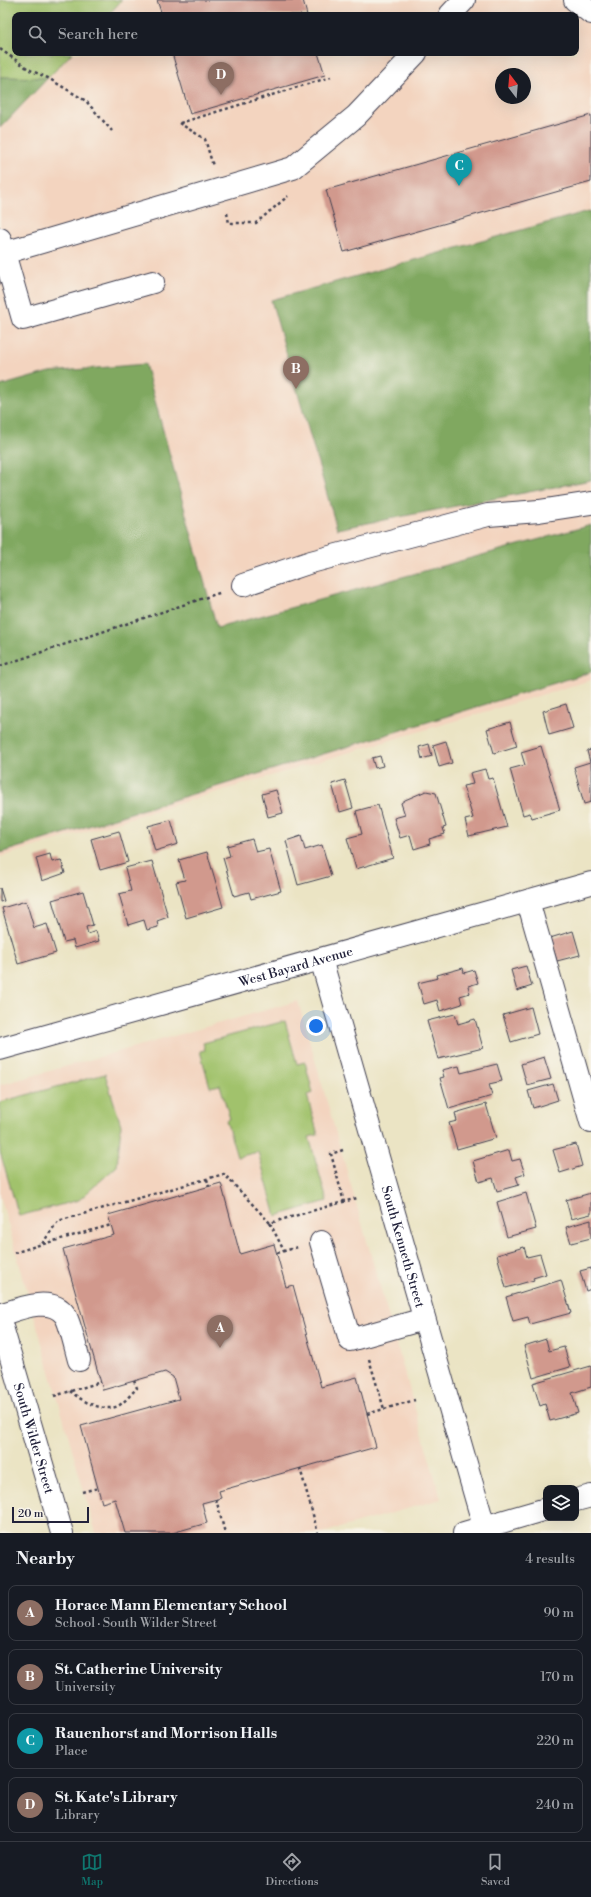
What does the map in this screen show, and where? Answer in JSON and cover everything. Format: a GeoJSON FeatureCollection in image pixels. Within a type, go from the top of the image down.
{"type":"FeatureCollection","features":[{"type":"Feature","properties":{"kind":"street"},"geometry":{"type":"LineString","coordinates":[[453,12],[464,0]]}},
{"type":"Feature","properties":{"kind":"street"},"geometry":{"type":"LineString","coordinates":[[575,0],[591,13]]}},
{"type":"Feature","properties":{"kind":"street"},"geometry":{"type":"LineString","coordinates":[[153,282],[23,319],[2,246],[293,168],[356,116],[413,56]]}},
{"type":"Feature","properties":{"kind":"street"},"geometry":{"type":"LineString","coordinates":[[243,585],[311,562],[488,515],[539,511],[591,503]]}},
{"type":"Feature","properties":{"kind":"street","name":"West Bayard Avenue"},"geometry":{"type":"LineString","coordinates":[[0,1049],[591,883]]}},
{"type":"Feature","properties":{"kind":"street"},"geometry":{"type":"LineString","coordinates":[[528,901],[591,1122]]}},
{"type":"Feature","properties":{"kind":"street","name":"South Kenneth Street"},"geometry":{"type":"LineString","coordinates":[[321,959],[424,1319],[478,1531]]}},
{"type":"Feature","properties":{"kind":"street"},"geometry":{"type":"LineString","coordinates":[[321,1242],[350,1340],[424,1319]]}},
{"type":"Feature","properties":{"kind":"street"},"geometry":{"type":"LineString","coordinates":[[0,1315],[29,1306],[45,1305],[57,1308],[65,1315],[79,1360]]}},
{"type":"Feature","properties":{"kind":"street","name":"South Wilder Street"},"geometry":{"type":"LineString","coordinates":[[0,1320],[62,1533]]}},
{"type":"Feature","properties":{"kind":"street"},"geometry":{"type":"LineString","coordinates":[[579,1499],[591,1496]]}},
{"type":"Feature","properties":{"kind":"street"},"geometry":{"type":"LineString","coordinates":[[478,1531],[543,1510]]}},
{"type":"Feature","properties":{"kind":"path"},"geometry":{"type":"LineString","coordinates":[[0,50],[30,70],[48,78],[86,101],[112,131]]}},
{"type":"Feature","properties":{"kind":"path"},"geometry":{"type":"LineString","coordinates":[[179,123],[331,77]]}},
{"type":"Feature","properties":{"kind":"path"},"geometry":{"type":"LineString","coordinates":[[256,223],[290,194]]}},
{"type":"Feature","properties":{"kind":"path"},"geometry":{"type":"LineString","coordinates":[[0,666],[243,585]]}},
{"type":"Feature","properties":{"kind":"path"},"geometry":{"type":"LineString","coordinates":[[343,1150],[331,1154],[344,1202]]}},
{"type":"Feature","properties":{"kind":"path"},"geometry":{"type":"LineString","coordinates":[[42,1244],[58,1221],[224,1174],[270,1222],[284,1251]]}},
{"type":"Feature","properties":{"kind":"path"},"geometry":{"type":"LineString","coordinates":[[207,1179],[209,1187]]}},
{"type":"Feature","properties":{"kind":"path"},"geometry":{"type":"LineString","coordinates":[[270,1222],[357,1198]]}},
{"type":"Feature","properties":{"kind":"path"},"geometry":{"type":"LineString","coordinates":[[14,1253],[111,1225]]}},
{"type":"Feature","properties":{"kind":"path"},"geometry":{"type":"LineString","coordinates":[[277,1253],[293,1249]]}},
{"type":"Feature","properties":{"kind":"path"},"geometry":{"type":"LineString","coordinates":[[362,1337],[384,1409]]}},
{"type":"Feature","properties":{"kind":"path"},"geometry":{"type":"LineString","coordinates":[[70,1391],[78,1398],[105,1408],[111,1408],[119,1405],[137,1388],[134,1381]]}},
{"type":"Feature","properties":{"kind":"path"},"geometry":{"type":"LineString","coordinates":[[54,1396],[101,1382]]}},
{"type":"Feature","properties":{"kind":"path"},"geometry":{"type":"LineString","coordinates":[[367,1414],[415,1400]]}},
{"type":"Feature","properties":{"kind":"path"},"geometry":{"type":"LineString","coordinates":[[300,1468],[318,1533]]}},
{"type":"Feature","properties":{"kind":"path"},"geometry":{"type":"LineString","coordinates":[[82,1492],[98,1488]]}},
{"type":"Feature","properties":{"kind":"path"},"geometry":{"type":"LineString","coordinates":[[216,1499],[225,1533]]}},
{"type":"Feature","properties":{"kind":"shaded area"},"geometry":{"type":"Polygon","coordinates":[[[0,0],[591,0],[591,680],[0,857],[0,0]]]}},
{"type":"Feature","properties":{"kind":"shaded area"},"geometry":{"type":"Polygon","coordinates":[[[298,1001],[441,1499],[322,1533],[96,1533],[0,1196],[0,1085],[298,1001]]]}},
{"type":"Feature","properties":{"kind":"green space"},"geometry":{"type":"Polygon","coordinates":[[[0,0],[122,0],[111,12],[12,12],[12,56],[69,56],[48,78],[0,77],[0,0]]]}},
{"type":"Feature","properties":{"kind":"green space"},"geometry":{"type":"Polygon","coordinates":[[[0,77],[48,78],[0,128],[0,77]]]}},
{"type":"Feature","properties":{"kind":"green space"},"geometry":{"type":"Polygon","coordinates":[[[589,211],[591,212],[591,480],[337,529],[271,300],[589,211]]]}},
{"type":"Feature","properties":{"kind":"green space"},"geometry":{"type":"Polygon","coordinates":[[[145,364],[217,628],[591,525],[591,672],[0,853],[0,386],[49,372],[145,364]]]}},
{"type":"Feature","properties":{"kind":"green space"},"geometry":{"type":"Polygon","coordinates":[[[285,1021],[297,1064],[305,1062],[313,1093],[307,1095],[318,1135],[309,1137],[327,1201],[276,1216],[258,1152],[237,1157],[226,1120],[230,1119],[220,1085],[210,1087],[200,1051],[205,1050],[203,1043],[285,1021]]]}},
{"type":"Feature","properties":{"kind":"green space"},"geometry":{"type":"Polygon","coordinates":[[[105,1074],[121,1125],[117,1166],[79,1200],[19,1216],[0,1152],[0,1102],[105,1074]]]}},
{"type":"Feature","properties":{"kind":"building"},"geometry":{"type":"Polygon","coordinates":[[[157,0],[303,0],[306,12],[161,12],[157,0]]]}},
{"type":"Feature","properties":{"kind":"building"},"geometry":{"type":"Polygon","coordinates":[[[173,56],[319,56],[325,75],[190,114],[173,56]]]}},
{"type":"Feature","properties":{"kind":"building"},"geometry":{"type":"Polygon","coordinates":[[[591,115],[591,182],[344,252],[326,190],[591,115]]]}},
{"type":"Feature","properties":{"kind":"building"},"geometry":{"type":"Polygon","coordinates":[[[566,704],[573,728],[549,735],[543,711],[566,704]]]}},
{"type":"Feature","properties":{"kind":"building"},"geometry":{"type":"Polygon","coordinates":[[[510,722],[517,746],[494,753],[487,729],[510,722]]]}},
{"type":"Feature","properties":{"kind":"building"},"geometry":{"type":"Polygon","coordinates":[[[446,741],[452,763],[439,767],[433,745],[446,741]]]}},
{"type":"Feature","properties":{"kind":"building"},"geometry":{"type":"Polygon","coordinates":[[[429,744],[432,756],[422,759],[419,747],[429,744]]]}},
{"type":"Feature","properties":{"kind":"building"},"geometry":{"type":"Polygon","coordinates":[[[541,746],[560,810],[532,818],[530,813],[523,815],[510,769],[525,765],[521,752],[541,746]]]}},
{"type":"Feature","properties":{"kind":"building"},"geometry":{"type":"Polygon","coordinates":[[[591,750],[591,802],[584,804],[574,767],[590,762],[587,751],[591,750]]]}},
{"type":"Feature","properties":{"kind":"building"},"geometry":{"type":"Polygon","coordinates":[[[380,756],[383,766],[375,768],[372,758],[380,756]]]}},
{"type":"Feature","properties":{"kind":"building"},"geometry":{"type":"Polygon","coordinates":[[[485,769],[488,779],[493,778],[507,827],[469,836],[465,820],[473,818],[463,786],[473,784],[470,773],[485,769]]]}},
{"type":"Feature","properties":{"kind":"building"},"geometry":{"type":"Polygon","coordinates":[[[345,780],[353,808],[340,812],[332,784],[345,780]]]}},
{"type":"Feature","properties":{"kind":"building"},"geometry":{"type":"Polygon","coordinates":[[[276,790],[283,813],[268,817],[262,794],[276,790]]]}},
{"type":"Feature","properties":{"kind":"building"},"geometry":{"type":"Polygon","coordinates":[[[426,791],[436,793],[446,827],[443,828],[445,834],[429,839],[430,844],[414,849],[410,835],[400,838],[394,818],[405,815],[401,803],[426,791]]]}},
{"type":"Feature","properties":{"kind":"building"},"geometry":{"type":"Polygon","coordinates":[[[378,805],[393,858],[356,869],[347,838],[362,834],[356,811],[378,805]]]}},
{"type":"Feature","properties":{"kind":"building"},"geometry":{"type":"Polygon","coordinates":[[[171,820],[178,844],[155,851],[148,826],[171,820]]]}},
{"type":"Feature","properties":{"kind":"building"},"geometry":{"type":"Polygon","coordinates":[[[119,831],[128,862],[100,870],[91,839],[119,831]]]}},
{"type":"Feature","properties":{"kind":"building"},"geometry":{"type":"Polygon","coordinates":[[[301,836],[305,850],[322,845],[331,876],[298,885],[286,841],[301,836]]]}},
{"type":"Feature","properties":{"kind":"building"},"geometry":{"type":"Polygon","coordinates":[[[252,839],[256,852],[269,849],[281,891],[251,899],[249,892],[234,896],[223,858],[230,856],[227,846],[252,839]]]}},
{"type":"Feature","properties":{"kind":"building"},"geometry":{"type":"Polygon","coordinates":[[[207,852],[223,907],[186,918],[176,882],[185,880],[179,860],[207,852]]]}},
{"type":"Feature","properties":{"kind":"building"},"geometry":{"type":"Polygon","coordinates":[[[50,854],[52,862],[61,860],[65,873],[42,881],[36,858],[50,854]]]}},
{"type":"Feature","properties":{"kind":"building"},"geometry":{"type":"Polygon","coordinates":[[[152,861],[168,917],[157,921],[158,927],[147,930],[144,920],[128,925],[119,894],[131,891],[125,868],[152,861]]]}},
{"type":"Feature","properties":{"kind":"building"},"geometry":{"type":"Polygon","coordinates":[[[0,888],[4,901],[0,902],[0,888]]]}},
{"type":"Feature","properties":{"kind":"building"},"geometry":{"type":"Polygon","coordinates":[[[83,891],[93,925],[86,927],[88,934],[96,931],[99,941],[75,948],[73,940],[64,942],[52,900],[83,891]]]}},
{"type":"Feature","properties":{"kind":"building"},"geometry":{"type":"Polygon","coordinates":[[[26,901],[34,928],[47,924],[56,953],[18,964],[2,908],[26,901]]]}},
{"type":"Feature","properties":{"kind":"building"},"geometry":{"type":"Polygon","coordinates":[[[573,931],[580,955],[557,961],[550,938],[573,931]]]}},
{"type":"Feature","properties":{"kind":"building"},"geometry":{"type":"Polygon","coordinates":[[[526,966],[532,986],[517,991],[511,970],[526,966]]]}},
{"type":"Feature","properties":{"kind":"building"},"geometry":{"type":"Polygon","coordinates":[[[463,968],[464,973],[474,970],[478,983],[468,986],[470,993],[460,996],[462,1004],[440,1011],[437,1000],[424,1004],[418,983],[438,978],[437,975],[463,968]]]}},
{"type":"Feature","properties":{"kind":"building"},"geometry":{"type":"Polygon","coordinates":[[[531,1007],[538,1034],[511,1042],[503,1015],[531,1007]]]}},
{"type":"Feature","properties":{"kind":"building"},"geometry":{"type":"Polygon","coordinates":[[[455,1014],[458,1024],[475,1019],[483,1048],[438,1059],[427,1021],[455,1014]]]}},
{"type":"Feature","properties":{"kind":"building"},"geometry":{"type":"Polygon","coordinates":[[[544,1057],[551,1079],[527,1085],[521,1064],[544,1057]]]}},
{"type":"Feature","properties":{"kind":"building"},"geometry":{"type":"Polygon","coordinates":[[[497,1064],[502,1081],[489,1084],[492,1096],[449,1109],[440,1078],[444,1077],[442,1070],[459,1066],[461,1073],[497,1064]]]}},
{"type":"Feature","properties":{"kind":"building"},"geometry":{"type":"Polygon","coordinates":[[[553,1084],[558,1100],[533,1108],[528,1091],[553,1084]]]}},
{"type":"Feature","properties":{"kind":"building"},"geometry":{"type":"Polygon","coordinates":[[[486,1104],[496,1138],[457,1149],[449,1123],[457,1121],[455,1113],[486,1104]]]}},
{"type":"Feature","properties":{"kind":"building"},"geometry":{"type":"Polygon","coordinates":[[[576,1144],[582,1166],[560,1173],[553,1150],[576,1144]]]}},
{"type":"Feature","properties":{"kind":"building"},"geometry":{"type":"Polygon","coordinates":[[[509,1150],[512,1161],[520,1159],[525,1174],[516,1177],[519,1185],[497,1191],[493,1178],[479,1182],[473,1161],[509,1150]]]}},
{"type":"Feature","properties":{"kind":"building"},"geometry":{"type":"Polygon","coordinates":[[[221,1183],[240,1254],[274,1244],[286,1287],[293,1285],[321,1387],[357,1377],[376,1447],[219,1491],[221,1498],[202,1503],[207,1523],[172,1533],[125,1533],[115,1499],[102,1503],[81,1426],[179,1399],[173,1377],[165,1372],[103,1390],[63,1249],[114,1235],[108,1215],[221,1183]]]}},
{"type":"Feature","properties":{"kind":"building"},"geometry":{"type":"Polygon","coordinates":[[[526,1193],[536,1229],[507,1237],[497,1202],[526,1193]]]}},
{"type":"Feature","properties":{"kind":"building"},"geometry":{"type":"Polygon","coordinates":[[[591,1193],[591,1214],[571,1219],[566,1200],[591,1193]]]}},
{"type":"Feature","properties":{"kind":"building"},"geometry":{"type":"Polygon","coordinates":[[[591,1220],[591,1238],[571,1243],[566,1227],[591,1220]]]}},
{"type":"Feature","properties":{"kind":"building"},"geometry":{"type":"Polygon","coordinates":[[[524,1247],[527,1257],[540,1254],[546,1274],[533,1278],[534,1280],[506,1288],[497,1255],[524,1247]]]}},
{"type":"Feature","properties":{"kind":"building"},"geometry":{"type":"Polygon","coordinates":[[[591,1268],[591,1289],[586,1291],[580,1271],[591,1268]]]}},
{"type":"Feature","properties":{"kind":"building"},"geometry":{"type":"Polygon","coordinates":[[[561,1280],[571,1313],[530,1324],[528,1317],[513,1321],[506,1297],[561,1280]]]}},
{"type":"Feature","properties":{"kind":"building"},"geometry":{"type":"Polygon","coordinates":[[[546,1339],[549,1351],[564,1347],[570,1367],[533,1378],[524,1346],[546,1339]]]}},
{"type":"Feature","properties":{"kind":"building"},"geometry":{"type":"Polygon","coordinates":[[[591,1366],[591,1387],[572,1393],[578,1413],[550,1421],[545,1404],[540,1406],[533,1383],[591,1366]]]}},
{"type":"Feature","properties":{"kind":"place","name":"St. Kate's Library"},"geometry":{"type":"Point","coordinates":[221,95]}},
{"type":"Feature","properties":{"kind":"place","name":"Rauenhorst and Morrison Halls"},"geometry":{"type":"Point","coordinates":[459,186]}},
{"type":"Feature","properties":{"kind":"place","name":"St. Catherine University"},"geometry":{"type":"Point","coordinates":[296,389]}},
{"type":"Feature","properties":{"kind":"place","name":"Horace Mann Elementary School"},"geometry":{"type":"Point","coordinates":[220,1348]}}]}
